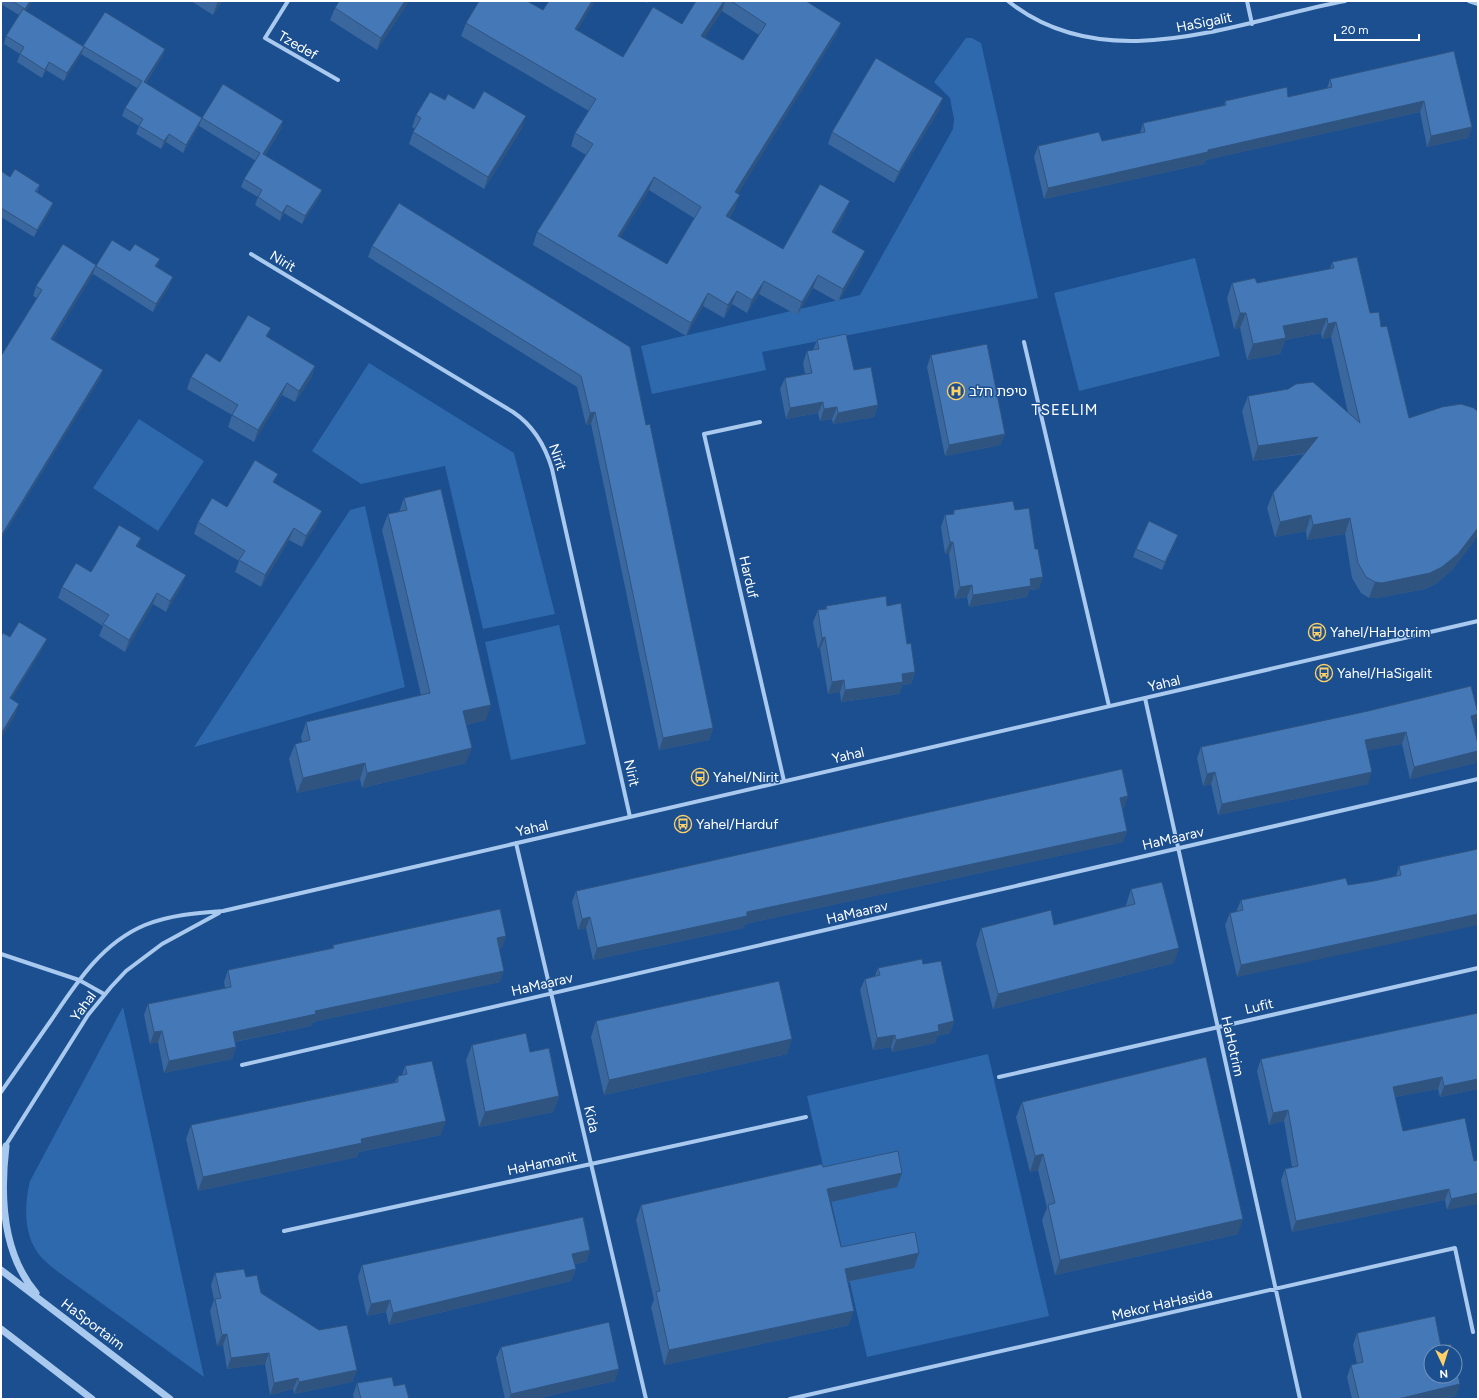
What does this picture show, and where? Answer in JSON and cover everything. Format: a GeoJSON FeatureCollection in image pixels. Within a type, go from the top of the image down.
{"type":"FeatureCollection","features":[{"type":"Feature","properties":{"kind":"street","name":"Tzedef"},"geometry":{"type":"LineString","coordinates":[[288,1],[265,38],[338,80]]}},
{"type":"Feature","properties":{"kind":"street","name":"HaSigalit"},"geometry":{"type":"LineString","coordinates":[[1008,1],[1023,13],[1064,32],[1113,41],[1169,40],[1252,24],[1345,1]]}},
{"type":"Feature","properties":{"kind":"street"},"geometry":{"type":"LineString","coordinates":[[1246,1],[1252,24]]}},
{"type":"Feature","properties":{"kind":"street"},"geometry":{"type":"LineString","coordinates":[[1469,1],[1478,4]]}},
{"type":"Feature","properties":{"kind":"street","name":"Nirit"},"geometry":{"type":"LineString","coordinates":[[251,254],[513,412],[527,423],[538,436],[552,469],[630,817]]}},
{"type":"Feature","properties":{"kind":"street"},"geometry":{"type":"LineString","coordinates":[[1024,342],[1109,706]]}},
{"type":"Feature","properties":{"kind":"street","name":"Harduf"},"geometry":{"type":"LineString","coordinates":[[760,422],[704,434],[784,781]]}},
{"type":"Feature","properties":{"kind":"street","name":"Yahal"},"geometry":{"type":"LineString","coordinates":[[1,1092],[79,980],[109,947],[144,926],[182,915],[223,911],[1478,621]]}},
{"type":"Feature","properties":{"kind":"street","name":"HaHotrim"},"geometry":{"type":"LineString","coordinates":[[1145,698],[1300,1399]]}},
{"type":"Feature","properties":{"kind":"street","name":"HaMaarav"},"geometry":{"type":"LineString","coordinates":[[242,1065],[1478,779]]}},
{"type":"Feature","properties":{"kind":"street","name":"Kida"},"geometry":{"type":"LineString","coordinates":[[516,843],[646,1399]]}},
{"type":"Feature","properties":{"kind":"street","name":"Yahal"},"geometry":{"type":"LineString","coordinates":[[1,1153],[83,1022],[104,994],[126,971],[162,944],[223,911]]}},
{"type":"Feature","properties":{"kind":"street"},"geometry":{"type":"LineString","coordinates":[[1,954],[79,980],[104,994]]}},
{"type":"Feature","properties":{"kind":"street","name":"Lufit"},"geometry":{"type":"LineString","coordinates":[[999,1077],[1478,968]]}},
{"type":"Feature","properties":{"kind":"street","name":"HaHamanit"},"geometry":{"type":"LineString","coordinates":[[284,1231],[806,1117]]}},
{"type":"Feature","properties":{"kind":"street"},"geometry":{"type":"LineString","coordinates":[[6,1146],[3,1197],[8,1235],[19,1269],[28,1284],[43,1302]]}},
{"type":"Feature","properties":{"kind":"street","name":"Mekor HaHasida"},"geometry":{"type":"LineString","coordinates":[[790,1399],[1276,1290],[1455,1248],[1473,1332]]}},
{"type":"Feature","properties":{"kind":"street","name":"HaSportaim"},"geometry":{"type":"LineString","coordinates":[[1,1270],[170,1399]]}},
{"type":"Feature","properties":{"kind":"street"},"geometry":{"type":"LineString","coordinates":[[1,1329],[92,1399]]}},
{"type":"Feature","properties":{"kind":"shaded area"},"geometry":{"type":"Polygon","coordinates":[[[966,38],[972,38],[981,43],[1038,298],[762,352],[766,370],[652,394],[641,346],[860,295],[953,129],[954,119],[950,98],[934,82],[966,38]]]}},
{"type":"Feature","properties":{"kind":"shaded area"},"geometry":{"type":"Polygon","coordinates":[[[1195,258],[1220,356],[1079,391],[1054,293],[1195,258]]]}},
{"type":"Feature","properties":{"kind":"shaded area"},"geometry":{"type":"Polygon","coordinates":[[[369,363],[514,453],[555,614],[483,629],[445,466],[361,484],[312,451],[369,363]]]}},
{"type":"Feature","properties":{"kind":"shaded area"},"geometry":{"type":"Polygon","coordinates":[[[139,419],[204,461],[158,531],[93,488],[139,419]]]}},
{"type":"Feature","properties":{"kind":"shaded area"},"geometry":{"type":"Polygon","coordinates":[[[365,506],[405,687],[194,747],[350,510],[365,506]]]}},
{"type":"Feature","properties":{"kind":"shaded area"},"geometry":{"type":"Polygon","coordinates":[[[559,625],[586,744],[511,760],[485,642],[559,625]]]}},
{"type":"Feature","properties":{"kind":"shaded area"},"geometry":{"type":"Polygon","coordinates":[[[123,1007],[204,1377],[51,1266],[36,1250],[28,1231],[26,1211],[30,1181],[123,1007]]]}},
{"type":"Feature","properties":{"kind":"shaded area"},"geometry":{"type":"Polygon","coordinates":[[[988,1054],[1049,1316],[867,1357],[807,1096],[988,1054]]]}},
{"type":"Feature","properties":{"kind":"building"},"geometry":{"type":"Polygon","coordinates":[[[12,1],[30,1],[25,9],[12,1]]]}},
{"type":"Feature","properties":{"kind":"building"},"geometry":{"type":"Polygon","coordinates":[[[339,1],[405,1],[381,38],[335,8],[339,1]]]}},
{"type":"Feature","properties":{"kind":"building"},"geometry":{"type":"Polygon","coordinates":[[[479,1],[527,1],[543,10],[549,1],[592,1],[575,29],[623,57],[653,7],[682,24],[696,1],[724,1],[701,36],[743,60],[766,24],[731,1],[806,1],[841,23],[735,192],[740,195],[726,216],[783,249],[820,184],[850,201],[832,232],[865,251],[843,289],[818,275],[802,302],[764,281],[752,300],[737,291],[728,305],[708,293],[691,323],[537,232],[593,144],[575,133],[596,99],[466,23],[479,1]],[[654,177],[618,236],[667,264],[701,207],[654,177]]]}},
{"type":"Feature","properties":{"kind":"building"},"geometry":{"type":"Polygon","coordinates":[[[23,9],[84,47],[67,73],[49,62],[45,70],[20,54],[24,47],[6,36],[23,9]]]}},
{"type":"Feature","properties":{"kind":"building"},"geometry":{"type":"Polygon","coordinates":[[[105,12],[165,49],[144,82],[202,118],[186,145],[169,134],[164,141],[139,126],[143,119],[125,108],[142,81],[83,46],[105,12]]]}},
{"type":"Feature","properties":{"kind":"building"},"geometry":{"type":"Polygon","coordinates":[[[1454,51],[1472,127],[1431,136],[1424,101],[1048,188],[1038,146],[1099,132],[1102,141],[1145,132],[1143,123],[1226,105],[1225,101],[1287,87],[1288,97],[1332,87],[1330,79],[1454,51]]]}},
{"type":"Feature","properties":{"kind":"building"},"geometry":{"type":"Polygon","coordinates":[[[876,58],[943,98],[899,172],[832,132],[876,58]]]}},
{"type":"Feature","properties":{"kind":"building"},"geometry":{"type":"Polygon","coordinates":[[[223,84],[283,121],[263,154],[322,190],[305,216],[287,205],[282,213],[258,197],[262,190],[244,179],[260,153],[202,118],[223,84]]]}},
{"type":"Feature","properties":{"kind":"building"},"geometry":{"type":"Polygon","coordinates":[[[484,91],[526,116],[488,177],[413,132],[421,118],[416,115],[430,92],[445,100],[448,94],[474,109],[484,91]]]}},
{"type":"Feature","properties":{"kind":"building"},"geometry":{"type":"Polygon","coordinates":[[[15,169],[40,185],[35,191],[53,203],[37,230],[1,208],[1,171],[10,177],[15,169]]]}},
{"type":"Feature","properties":{"kind":"building"},"geometry":{"type":"Polygon","coordinates":[[[399,203],[630,347],[646,425],[650,424],[713,728],[663,738],[595,412],[590,413],[581,376],[372,246],[399,203]]]}},
{"type":"Feature","properties":{"kind":"building"},"geometry":{"type":"Polygon","coordinates":[[[112,240],[130,251],[135,244],[160,259],[155,266],[173,277],[156,304],[96,266],[112,240]]]}},
{"type":"Feature","properties":{"kind":"building"},"geometry":{"type":"Polygon","coordinates":[[[63,244],[96,265],[51,339],[103,370],[1,536],[1,356],[42,290],[36,286],[63,244]]]}},
{"type":"Feature","properties":{"kind":"building"},"geometry":{"type":"Polygon","coordinates":[[[1357,257],[1370,313],[1379,312],[1381,327],[1387,326],[1409,418],[1442,407],[1461,404],[1474,408],[1478,412],[1478,528],[1458,554],[1442,567],[1430,573],[1382,583],[1375,582],[1366,577],[1358,563],[1350,518],[1313,525],[1311,515],[1280,522],[1273,493],[1318,437],[1258,446],[1248,396],[1288,389],[1296,384],[1313,382],[1360,423],[1336,322],[1328,324],[1327,318],[1283,326],[1286,338],[1253,344],[1246,313],[1240,313],[1232,283],[1255,278],[1257,283],[1334,268],[1332,262],[1357,257]]]}},
{"type":"Feature","properties":{"kind":"building"},"geometry":{"type":"Polygon","coordinates":[[[248,315],[271,328],[266,336],[315,366],[299,391],[287,383],[258,430],[232,415],[238,405],[191,377],[206,353],[220,362],[248,315]]]}},
{"type":"Feature","properties":{"kind":"building"},"geometry":{"type":"Polygon","coordinates":[[[846,334],[854,370],[871,367],[878,405],[838,413],[837,407],[824,409],[823,402],[790,408],[785,378],[812,373],[807,351],[819,349],[817,340],[846,334]]]}},
{"type":"Feature","properties":{"kind":"building"},"geometry":{"type":"Polygon","coordinates":[[[987,344],[1005,434],[949,445],[931,355],[987,344]]]}},
{"type":"Feature","properties":{"kind":"building"},"geometry":{"type":"Polygon","coordinates":[[[255,460],[278,474],[273,482],[322,511],[306,536],[294,528],[265,575],[239,560],[245,551],[198,522],[212,498],[227,507],[255,460]]]}},
{"type":"Feature","properties":{"kind":"building"},"geometry":{"type":"Polygon","coordinates":[[[441,489],[491,705],[463,711],[472,748],[367,773],[365,763],[303,778],[295,744],[310,740],[306,722],[430,693],[388,514],[407,510],[404,498],[441,489]]]}},
{"type":"Feature","properties":{"kind":"building"},"geometry":{"type":"Polygon","coordinates":[[[1013,501],[1015,510],[1029,508],[1035,549],[1038,549],[1043,577],[1030,579],[1031,586],[973,595],[972,585],[960,587],[953,542],[950,542],[945,515],[954,514],[954,510],[1013,501]]]}},
{"type":"Feature","properties":{"kind":"building"},"geometry":{"type":"Polygon","coordinates":[[[1149,521],[1178,535],[1165,562],[1136,549],[1149,521]]]}},
{"type":"Feature","properties":{"kind":"building"},"geometry":{"type":"Polygon","coordinates":[[[119,525],[141,538],[136,546],[186,575],[170,601],[157,593],[129,640],[103,624],[109,615],[62,587],[76,563],[91,572],[119,525]]]}},
{"type":"Feature","properties":{"kind":"building"},"geometry":{"type":"Polygon","coordinates":[[[886,596],[887,606],[901,603],[907,644],[911,643],[915,672],[902,674],[903,682],[845,690],[844,680],[832,682],[825,637],[822,638],[818,610],[827,609],[826,606],[886,596]]]}},
{"type":"Feature","properties":{"kind":"building"},"geometry":{"type":"Polygon","coordinates":[[[19,622],[47,639],[10,698],[19,704],[1,734],[1,636],[3,633],[10,637],[19,622]]]}},
{"type":"Feature","properties":{"kind":"building"},"geometry":{"type":"Polygon","coordinates":[[[1471,686],[1478,713],[1471,716],[1478,744],[1478,751],[1414,767],[1406,732],[1365,740],[1372,772],[1222,804],[1215,772],[1207,774],[1201,747],[1368,711],[1471,686]]]}},
{"type":"Feature","properties":{"kind":"building"},"geometry":{"type":"Polygon","coordinates":[[[1122,769],[1128,796],[1120,798],[1127,831],[747,912],[747,916],[597,948],[590,917],[582,919],[576,891],[1122,769]]]}},
{"type":"Feature","properties":{"kind":"building"},"geometry":{"type":"Polygon","coordinates":[[[1478,849],[1478,914],[1241,965],[1230,913],[1243,910],[1241,900],[1346,878],[1348,885],[1374,881],[1401,875],[1399,866],[1478,849]]]}},
{"type":"Feature","properties":{"kind":"building"},"geometry":{"type":"Polygon","coordinates":[[[1162,882],[1179,948],[998,994],[981,928],[1051,910],[1054,925],[1135,904],[1131,889],[1162,882]]]}},
{"type":"Feature","properties":{"kind":"building"},"geometry":{"type":"Polygon","coordinates":[[[500,909],[506,936],[497,938],[504,971],[315,1011],[316,1014],[233,1032],[236,1047],[169,1061],[162,1031],[154,1032],[148,1004],[231,987],[228,970],[334,948],[333,945],[500,909]]]}},
{"type":"Feature","properties":{"kind":"building"},"geometry":{"type":"Polygon","coordinates":[[[922,959],[923,964],[941,961],[954,1021],[938,1025],[939,1031],[896,1040],[895,1035],[877,1038],[865,979],[880,975],[878,968],[922,959]]]}},
{"type":"Feature","properties":{"kind":"building"},"geometry":{"type":"Polygon","coordinates":[[[779,981],[792,1039],[609,1080],[596,1021],[779,981]]]}},
{"type":"Feature","properties":{"kind":"building"},"geometry":{"type":"Polygon","coordinates":[[[1478,1013],[1478,1079],[1444,1086],[1442,1077],[1393,1087],[1403,1131],[1465,1118],[1474,1161],[1477,1160],[1478,1164],[1478,1193],[1451,1199],[1449,1189],[1296,1221],[1285,1169],[1298,1166],[1288,1110],[1273,1113],[1261,1059],[1478,1013]]]}},
{"type":"Feature","properties":{"kind":"building"},"geometry":{"type":"Polygon","coordinates":[[[526,1033],[530,1052],[549,1048],[559,1096],[485,1112],[472,1045],[526,1033]]]}},
{"type":"Feature","properties":{"kind":"building"},"geometry":{"type":"Polygon","coordinates":[[[1206,1057],[1243,1219],[1060,1260],[1048,1205],[1055,1203],[1043,1154],[1035,1156],[1022,1102],[1206,1057]]]}},
{"type":"Feature","properties":{"kind":"building"},"geometry":{"type":"Polygon","coordinates":[[[432,1061],[446,1121],[361,1139],[362,1143],[203,1177],[191,1125],[398,1082],[398,1076],[407,1074],[405,1066],[432,1061]]]}},
{"type":"Feature","properties":{"kind":"building"},"geometry":{"type":"Polygon","coordinates":[[[898,1151],[902,1173],[827,1189],[841,1247],[915,1232],[919,1253],[845,1269],[854,1311],[669,1350],[656,1292],[660,1291],[641,1205],[822,1164],[823,1167],[898,1151]]]}},
{"type":"Feature","properties":{"kind":"building"},"geometry":{"type":"Polygon","coordinates":[[[583,1217],[590,1250],[572,1254],[576,1269],[393,1313],[390,1300],[371,1304],[362,1265],[583,1217]]]}},
{"type":"Feature","properties":{"kind":"building"},"geometry":{"type":"Polygon","coordinates":[[[244,1269],[246,1277],[257,1275],[261,1293],[319,1330],[347,1325],[357,1370],[299,1382],[298,1378],[274,1383],[269,1353],[231,1358],[227,1334],[222,1335],[215,1299],[221,1298],[215,1273],[244,1269]]]}},
{"type":"Feature","properties":{"kind":"building"},"geometry":{"type":"Polygon","coordinates":[[[1435,1316],[1441,1344],[1423,1344],[1423,1384],[1460,1384],[1398,1399],[1359,1399],[1351,1365],[1363,1362],[1357,1333],[1435,1316]]]}},
{"type":"Feature","properties":{"kind":"building"},"geometry":{"type":"Polygon","coordinates":[[[609,1322],[619,1369],[511,1394],[501,1347],[609,1322]]]}},
{"type":"Feature","properties":{"kind":"building"},"geometry":{"type":"Polygon","coordinates":[[[392,1377],[394,1386],[405,1384],[409,1399],[361,1399],[357,1383],[392,1377]]]}},
{"type":"Feature","properties":{"kind":"place","name":"טיפת חלב"},"geometry":{"type":"Point","coordinates":[956,391]}},
{"type":"Feature","properties":{"kind":"place","name":"Yahel/HaHotrim"},"geometry":{"type":"Point","coordinates":[1317,632]}},
{"type":"Feature","properties":{"kind":"place","name":"Yahel/HaSigalit"},"geometry":{"type":"Point","coordinates":[1324,673]}},
{"type":"Feature","properties":{"kind":"place","name":"Yahel/Nirit"},"geometry":{"type":"Point","coordinates":[700,777]}},
{"type":"Feature","properties":{"kind":"place","name":"Yahel/Harduf"},"geometry":{"type":"Point","coordinates":[683,824]}},
{"type":"Feature","properties":{"kind":"district","name":"TSEELIM"},"geometry":{"type":"Point","coordinates":[1065,410]}}]}
